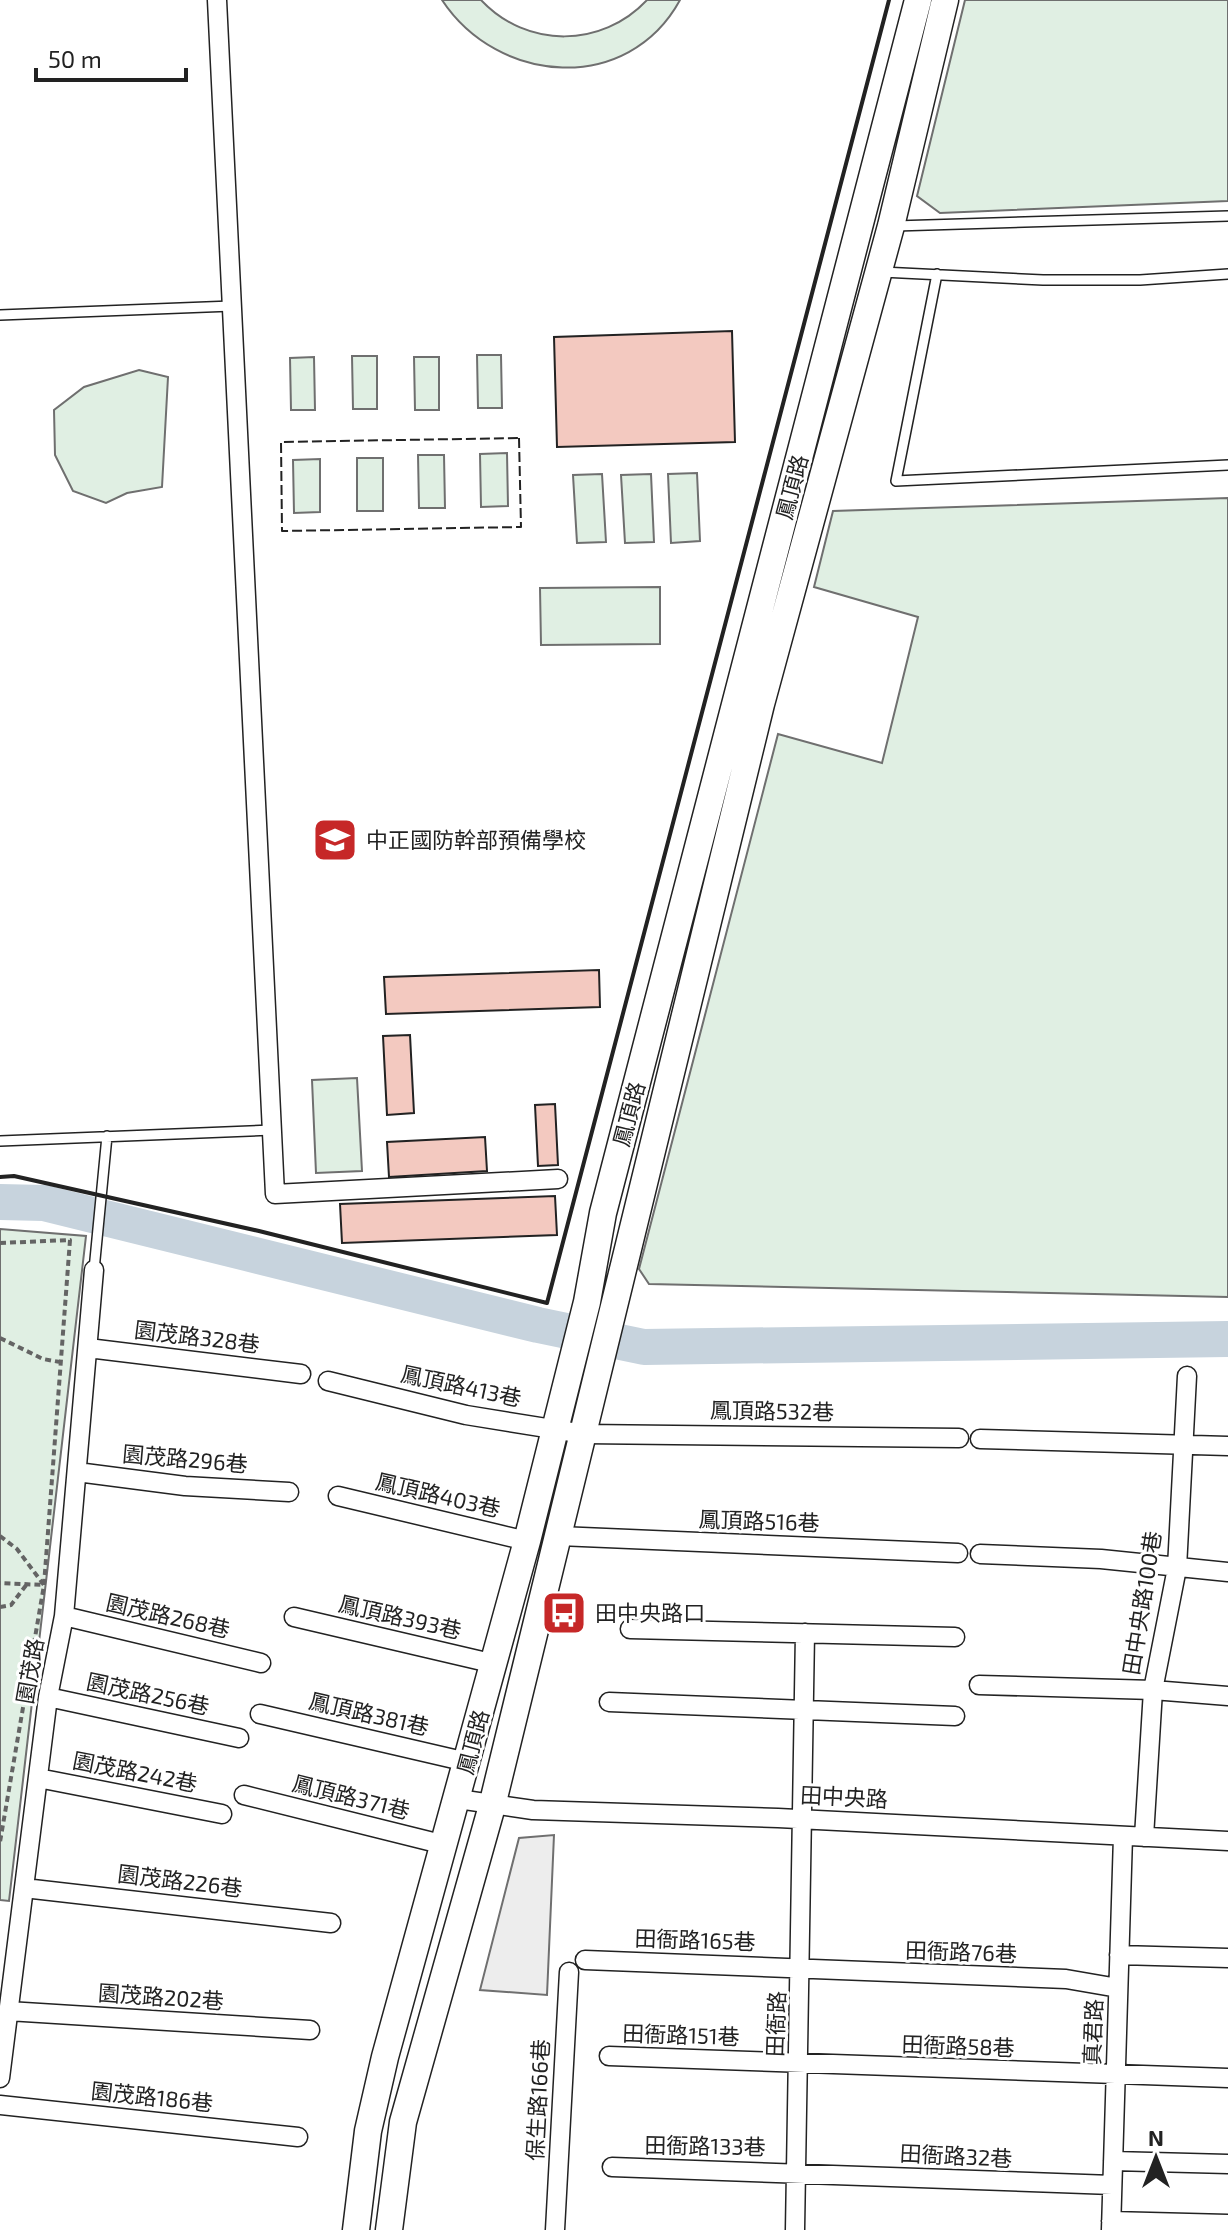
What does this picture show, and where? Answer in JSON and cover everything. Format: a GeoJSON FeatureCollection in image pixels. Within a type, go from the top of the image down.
{"type":"FeatureCollection","features":[{"type":"Feature","properties":{"kind":"main road","name":"鳳頂路"},"geometry":{"type":"LineString","coordinates":[[356,2230],[368,2131],[527,1541],[587,1302],[603,1213],[918,0]]}},
{"type":"Feature","properties":{"kind":"main road","name":"鳳頂路"},"geometry":{"type":"LineString","coordinates":[[389,2230],[403,2122],[492,1806],[761,704],[879,272],[945,0]]}},
{"type":"Feature","properties":{"kind":"street"},"geometry":{"type":"LineString","coordinates":[[217,0],[275,1194],[558,1179]]}},
{"type":"Feature","properties":{"kind":"street","name":"園茂路"},"geometry":{"type":"LineString","coordinates":[[0,2075],[8,2011],[9,1934],[24,1888],[48,1697],[64,1616],[94,1270]]}},
{"type":"Feature","properties":{"kind":"street","name":"園茂路328巷"},"geometry":{"type":"LineString","coordinates":[[88,1348],[301,1374]]}},
{"type":"Feature","properties":{"kind":"street","name":"田中央路100巷"},"geometry":{"type":"LineString","coordinates":[[1144,1837],[1153,1690],[1177,1568],[1187,1376]]}},
{"type":"Feature","properties":{"kind":"street","name":"鳳頂路413巷"},"geometry":{"type":"LineString","coordinates":[[328,1381],[466,1415],[584,1434]]}},
{"type":"Feature","properties":{"kind":"street","name":"鳳頂路532巷"},"geometry":{"type":"LineString","coordinates":[[584,1434],[959,1438]]}},
{"type":"Feature","properties":{"kind":"street"},"geometry":{"type":"LineString","coordinates":[[980,1439],[1183,1442],[1228,1446]]}},
{"type":"Feature","properties":{"kind":"street","name":"園茂路296巷"},"geometry":{"type":"LineString","coordinates":[[77,1472],[185,1486],[289,1492]]}},
{"type":"Feature","properties":{"kind":"street","name":"鳳頂路403巷"},"geometry":{"type":"LineString","coordinates":[[338,1496],[527,1541]]}},
{"type":"Feature","properties":{"kind":"street","name":"鳳頂路516巷"},"geometry":{"type":"LineString","coordinates":[[559,1536],[958,1553]]}},
{"type":"Feature","properties":{"kind":"street"},"geometry":{"type":"LineString","coordinates":[[980,1554],[1101,1559],[1228,1572]]}},
{"type":"Feature","properties":{"kind":"street","name":"園茂路268巷"},"geometry":{"type":"LineString","coordinates":[[64,1616],[261,1663]]}},
{"type":"Feature","properties":{"kind":"street","name":"鳳頂路393巷"},"geometry":{"type":"LineString","coordinates":[[294,1617],[495,1664]]}},
{"type":"Feature","properties":{"kind":"street"},"geometry":{"type":"LineString","coordinates":[[630,1629],[955,1637]]}},
{"type":"Feature","properties":{"kind":"street","name":"田衙路"},"geometry":{"type":"LineString","coordinates":[[795,2230],[802,1968],[805,1633]]}},
{"type":"Feature","properties":{"kind":"street"},"geometry":{"type":"LineString","coordinates":[[979,1685],[1153,1690],[1228,1696]]}},
{"type":"Feature","properties":{"kind":"street","name":"園茂路256巷"},"geometry":{"type":"LineString","coordinates":[[48,1697],[239,1738]]}},
{"type":"Feature","properties":{"kind":"street"},"geometry":{"type":"LineString","coordinates":[[609,1702],[955,1716]]}},
{"type":"Feature","properties":{"kind":"street","name":"鳳頂路381巷"},"geometry":{"type":"LineString","coordinates":[[260,1714],[467,1762]]}},
{"type":"Feature","properties":{"kind":"street","name":"園茂路242巷"},"geometry":{"type":"LineString","coordinates":[[38,1778],[222,1814]]}},
{"type":"Feature","properties":{"kind":"street","name":"鳳頂路371巷"},"geometry":{"type":"LineString","coordinates":[[244,1795],[445,1845]]}},
{"type":"Feature","properties":{"kind":"street","name":"田中央路"},"geometry":{"type":"LineString","coordinates":[[458,1799],[492,1806],[1228,1841]]}},
{"type":"Feature","properties":{"kind":"street","name":"真君路"},"geometry":{"type":"LineString","coordinates":[[1111,2226],[1123,1836]]}},
{"type":"Feature","properties":{"kind":"street","name":"園茂路226巷"},"geometry":{"type":"LineString","coordinates":[[24,1888],[331,1923]]}},
{"type":"Feature","properties":{"kind":"street"},"geometry":{"type":"LineString","coordinates":[[1119,1955],[1228,1958]]}},
{"type":"Feature","properties":{"kind":"street","name":"田衙路165巷"},"geometry":{"type":"LineString","coordinates":[[585,1960],[802,1968]]}},
{"type":"Feature","properties":{"kind":"street","name":"田衙路76巷"},"geometry":{"type":"LineString","coordinates":[[802,1968],[911,1975],[1066,1979],[1118,1988]]}},
{"type":"Feature","properties":{"kind":"street","name":"保生路166巷"},"geometry":{"type":"LineString","coordinates":[[555,2230],[569,1972]]}},
{"type":"Feature","properties":{"kind":"street","name":"園茂路202巷"},"geometry":{"type":"LineString","coordinates":[[8,2011],[310,2030]]}},
{"type":"Feature","properties":{"kind":"street","name":"田衙路151巷"},"geometry":{"type":"LineString","coordinates":[[609,2056],[799,2064]]}},
{"type":"Feature","properties":{"kind":"street","name":"田衙路58巷"},"geometry":{"type":"LineString","coordinates":[[799,2064],[1228,2078]]}},
{"type":"Feature","properties":{"kind":"street","name":"園茂路186巷"},"geometry":{"type":"LineString","coordinates":[[0,2105],[298,2137]]}},
{"type":"Feature","properties":{"kind":"street"},"geometry":{"type":"LineString","coordinates":[[1113,2161],[1228,2164]]}},
{"type":"Feature","properties":{"kind":"street","name":"田衙路133巷"},"geometry":{"type":"LineString","coordinates":[[612,2167],[797,2172]]}},
{"type":"Feature","properties":{"kind":"street","name":"田衙路32巷"},"geometry":{"type":"LineString","coordinates":[[797,2172],[1112,2185]]}},
{"type":"Feature","properties":{"kind":"street"},"geometry":{"type":"LineString","coordinates":[[1111,2226],[1228,2224]]}},
{"type":"Feature","properties":{"kind":"lane"},"geometry":{"type":"LineString","coordinates":[[891,226],[1228,216]]}},
{"type":"Feature","properties":{"kind":"lane"},"geometry":{"type":"LineString","coordinates":[[879,272],[1140,280],[1228,274]]}},
{"type":"Feature","properties":{"kind":"lane"},"geometry":{"type":"LineString","coordinates":[[937,274],[896,481],[1228,465]]}},
{"type":"Feature","properties":{"kind":"lane"},"geometry":{"type":"LineString","coordinates":[[0,315],[232,306]]}},
{"type":"Feature","properties":{"kind":"lane"},"geometry":{"type":"LineString","coordinates":[[0,1141],[272,1130]]}},
{"type":"Feature","properties":{"kind":"lane"},"geometry":{"type":"LineString","coordinates":[[94,1270],[107,1136]]}},
{"type":"Feature","properties":{"kind":"path"},"geometry":{"type":"LineString","coordinates":[[0,1243],[70,1240],[44,1585],[0,1842]]}},
{"type":"Feature","properties":{"kind":"path"},"geometry":{"type":"LineString","coordinates":[[0,1338],[43,1359],[61,1362]]}},
{"type":"Feature","properties":{"kind":"path"},"geometry":{"type":"LineString","coordinates":[[0,1536],[17,1549],[44,1585]]}},
{"type":"Feature","properties":{"kind":"path"},"geometry":{"type":"LineString","coordinates":[[0,1583],[44,1585]]}},
{"type":"Feature","properties":{"kind":"path"},"geometry":{"type":"LineString","coordinates":[[0,1607],[11,1605],[27,1583]]}},
{"type":"Feature","properties":{"kind":"green space"},"geometry":{"type":"Polygon","coordinates":[[[442,0],[481,0],[499,16],[520,27],[542,34],[564,36],[587,34],[609,27],[629,16],[647,0],[680,0],[657,31],[629,52],[597,64],[562,68],[528,62],[496,49],[466,28],[442,0]]]}},
{"type":"Feature","properties":{"kind":"green space"},"geometry":{"type":"Polygon","coordinates":[[[965,0],[1228,0],[1228,201],[940,213],[917,196],[965,0]]]}},
{"type":"Feature","properties":{"kind":"green space"},"geometry":{"type":"Polygon","coordinates":[[[477,355],[501,355],[502,408],[478,408],[477,355]]]}},
{"type":"Feature","properties":{"kind":"green space"},"geometry":{"type":"Polygon","coordinates":[[[352,356],[377,356],[377,409],[353,409],[352,356]]]}},
{"type":"Feature","properties":{"kind":"green space"},"geometry":{"type":"Polygon","coordinates":[[[314,357],[315,410],[291,410],[290,358],[314,357]]]}},
{"type":"Feature","properties":{"kind":"green space"},"geometry":{"type":"Polygon","coordinates":[[[414,357],[439,357],[439,410],[415,410],[414,357]]]}},
{"type":"Feature","properties":{"kind":"green space"},"geometry":{"type":"Polygon","coordinates":[[[139,370],[168,377],[162,487],[127,493],[106,503],[73,491],[55,455],[54,410],[84,387],[139,370]]]}},
{"type":"Feature","properties":{"kind":"green space"},"geometry":{"type":"Polygon","coordinates":[[[507,453],[508,506],[481,507],[480,454],[507,453]]]}},
{"type":"Feature","properties":{"kind":"green space"},"geometry":{"type":"Polygon","coordinates":[[[418,455],[444,455],[445,508],[419,508],[418,455]]]}},
{"type":"Feature","properties":{"kind":"green space"},"geometry":{"type":"Polygon","coordinates":[[[357,458],[383,458],[383,511],[357,511],[357,458]]]}},
{"type":"Feature","properties":{"kind":"green space"},"geometry":{"type":"Polygon","coordinates":[[[320,459],[320,512],[294,513],[293,460],[320,459]]]}},
{"type":"Feature","properties":{"kind":"green space"},"geometry":{"type":"Polygon","coordinates":[[[697,473],[700,541],[671,543],[668,474],[697,473]]]}},
{"type":"Feature","properties":{"kind":"green space"},"geometry":{"type":"Polygon","coordinates":[[[602,474],[606,542],[577,543],[573,475],[602,474]]]}},
{"type":"Feature","properties":{"kind":"green space"},"geometry":{"type":"Polygon","coordinates":[[[651,474],[654,542],[625,543],[621,475],[651,474]]]}},
{"type":"Feature","properties":{"kind":"green space"},"geometry":{"type":"Polygon","coordinates":[[[1228,498],[1228,1297],[649,1284],[639,1269],[778,734],[882,763],[918,617],[814,587],[833,511],[1228,498]]]}},
{"type":"Feature","properties":{"kind":"green space"},"geometry":{"type":"Polygon","coordinates":[[[660,587],[660,644],[541,645],[540,588],[660,587]]]}},
{"type":"Feature","properties":{"kind":"green space"},"geometry":{"type":"Polygon","coordinates":[[[357,1078],[362,1171],[316,1173],[312,1080],[357,1078]]]}},
{"type":"Feature","properties":{"kind":"green space"},"geometry":{"type":"Polygon","coordinates":[[[0,1229],[86,1236],[9,1901],[0,1900],[0,1229]]]}},
{"type":"Feature","properties":{"kind":"shaded area"},"geometry":{"type":"Polygon","coordinates":[[[554,1835],[547,1995],[480,1990],[519,1838],[554,1835]]]}},
{"type":"Feature","properties":{"kind":"building"},"geometry":{"type":"Polygon","coordinates":[[[732,331],[735,442],[557,447],[554,337],[732,331]]]}},
{"type":"Feature","properties":{"kind":"building"},"geometry":{"type":"Polygon","coordinates":[[[599,970],[600,1007],[386,1014],[384,977],[599,970]]]}},
{"type":"Feature","properties":{"kind":"building"},"geometry":{"type":"Polygon","coordinates":[[[410,1035],[414,1113],[387,1115],[383,1036],[410,1035]]]}},
{"type":"Feature","properties":{"kind":"building"},"geometry":{"type":"Polygon","coordinates":[[[555,1104],[558,1165],[538,1166],[535,1105],[555,1104]]]}},
{"type":"Feature","properties":{"kind":"building"},"geometry":{"type":"Polygon","coordinates":[[[485,1137],[487,1171],[389,1177],[387,1142],[485,1137]]]}},
{"type":"Feature","properties":{"kind":"building"},"geometry":{"type":"Polygon","coordinates":[[[555,1196],[557,1235],[342,1243],[340,1204],[555,1196]]]}},
{"type":"Feature","properties":{"kind":"waterway"},"geometry":{"type":"LineString","coordinates":[[0,1202],[44,1203],[538,1325],[644,1347],[1228,1339]]}},
{"type":"Feature","properties":{"kind":"fence"},"geometry":{"type":"LineString","coordinates":[[519,438],[521,527],[282,531],[281,442],[519,438]]}},
{"type":"Feature","properties":{"kind":"wall"},"geometry":{"type":"LineString","coordinates":[[0,1177],[14,1176],[259,1231],[547,1303],[889,0]]}},
{"type":"Feature","properties":{"kind":"place","name":"中正國防幹部預備學校"},"geometry":{"type":"Point","coordinates":[335,840]}},
{"type":"Feature","properties":{"kind":"place","name":"田中央路口"},"geometry":{"type":"Point","coordinates":[564,1613]}}]}
